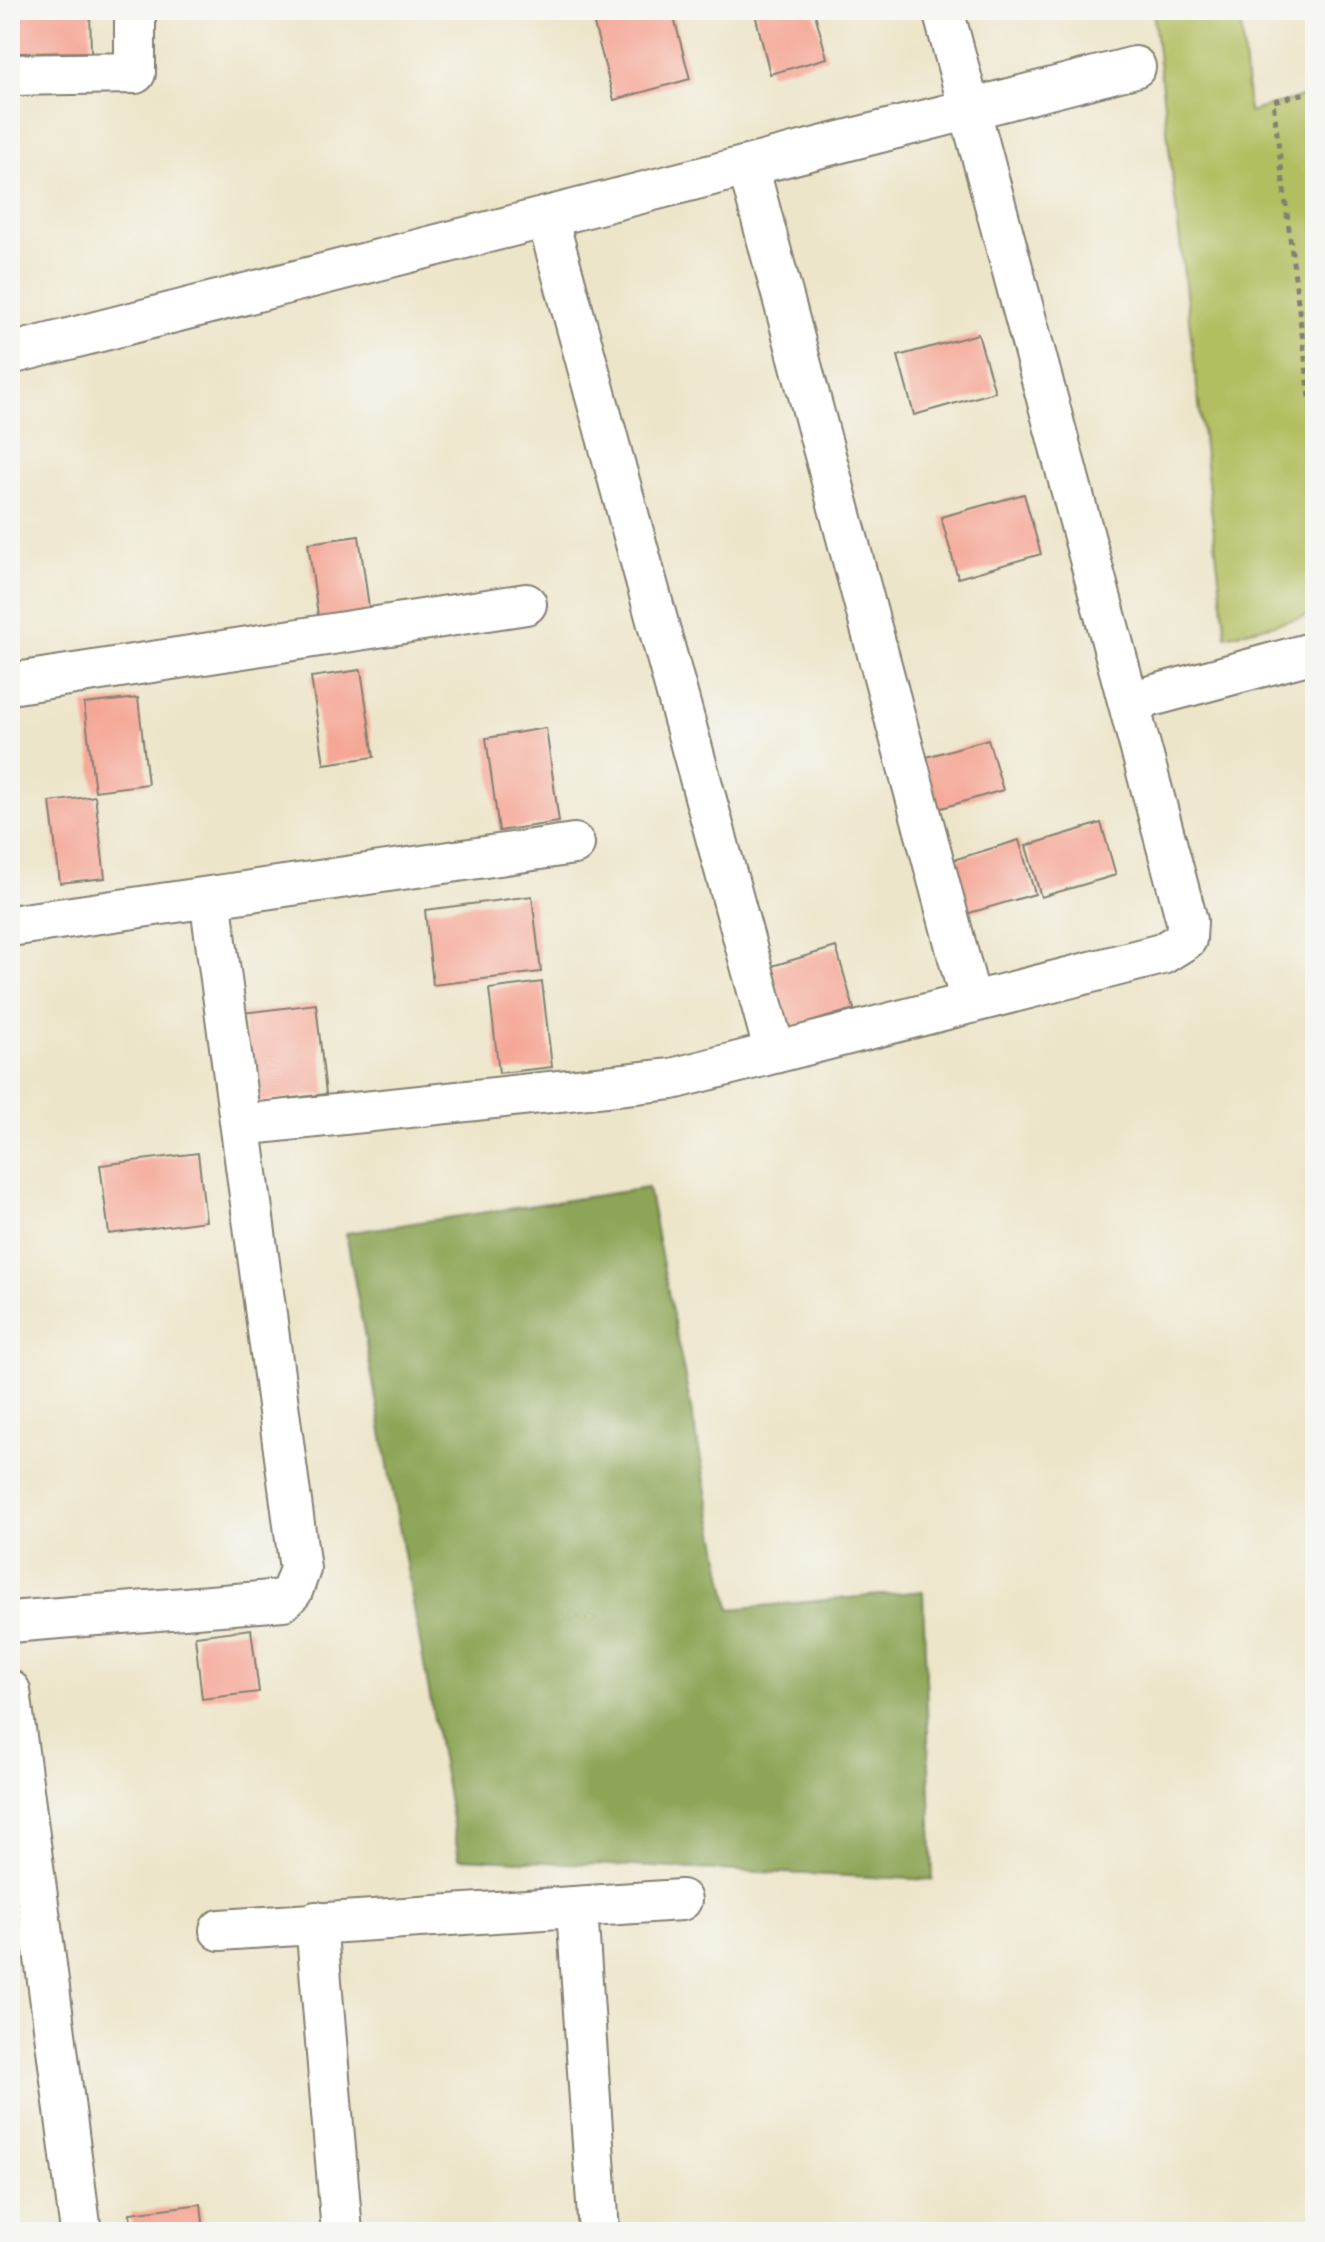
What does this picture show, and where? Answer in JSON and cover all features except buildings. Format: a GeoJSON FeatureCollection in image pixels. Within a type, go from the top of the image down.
{"type":"FeatureCollection","features":[{"type":"Feature","properties":{"kind":"street"},"geometry":{"type":"LineString","coordinates":[[10,75],[135,73],[135,10]]}},
{"type":"Feature","properties":{"kind":"street"},"geometry":{"type":"LineString","coordinates":[[241,1125],[672,1079],[1162,954],[1186,939],[1187,921],[943,10]]}},
{"type":"Feature","properties":{"kind":"street"},"geometry":{"type":"LineString","coordinates":[[10,354],[1135,67]]}},
{"type":"Feature","properties":{"kind":"street"},"geometry":{"type":"LineString","coordinates":[[748,166],[971,1003]]}},
{"type":"Feature","properties":{"kind":"street"},"geometry":{"type":"LineString","coordinates":[[547,217],[775,1053]]}},
{"type":"Feature","properties":{"kind":"street"},"geometry":{"type":"LineString","coordinates":[[10,684],[526,604]]}},
{"type":"Feature","properties":{"kind":"street"},"geometry":{"type":"LineString","coordinates":[[1129,702],[1315,652]]}},
{"type":"Feature","properties":{"kind":"street"},"geometry":{"type":"LineString","coordinates":[[10,926],[574,844]]}},
{"type":"Feature","properties":{"kind":"street"},"geometry":{"type":"LineString","coordinates":[[10,1622],[283,1600],[292,1591],[300,1569],[210,897]]}},
{"type":"Feature","properties":{"kind":"street"},"geometry":{"type":"LineString","coordinates":[[10,1691],[81,2232]]}},
{"type":"Feature","properties":{"kind":"street"},"geometry":{"type":"LineString","coordinates":[[220,1930],[681,1900]]}},
{"type":"Feature","properties":{"kind":"street"},"geometry":{"type":"LineString","coordinates":[[577,1909],[599,2232]]}},
{"type":"Feature","properties":{"kind":"street"},"geometry":{"type":"LineString","coordinates":[[316,1922],[342,2232]]}},
{"type":"Feature","properties":{"kind":"path"},"geometry":{"type":"LineString","coordinates":[[1315,91],[1273,101],[1315,438]]}},
{"type":"Feature","properties":{"kind":"green space"},"geometry":{"type":"Polygon","coordinates":[[[1153,10],[1240,10],[1249,112],[1315,93],[1315,614],[1226,636],[1153,10]]]}},
{"type":"Feature","properties":{"kind":"green space"},"geometry":{"type":"Polygon","coordinates":[[[648,1188],[730,1609],[923,1591],[933,1880],[459,1858],[346,1233],[648,1188]]]}}]}
